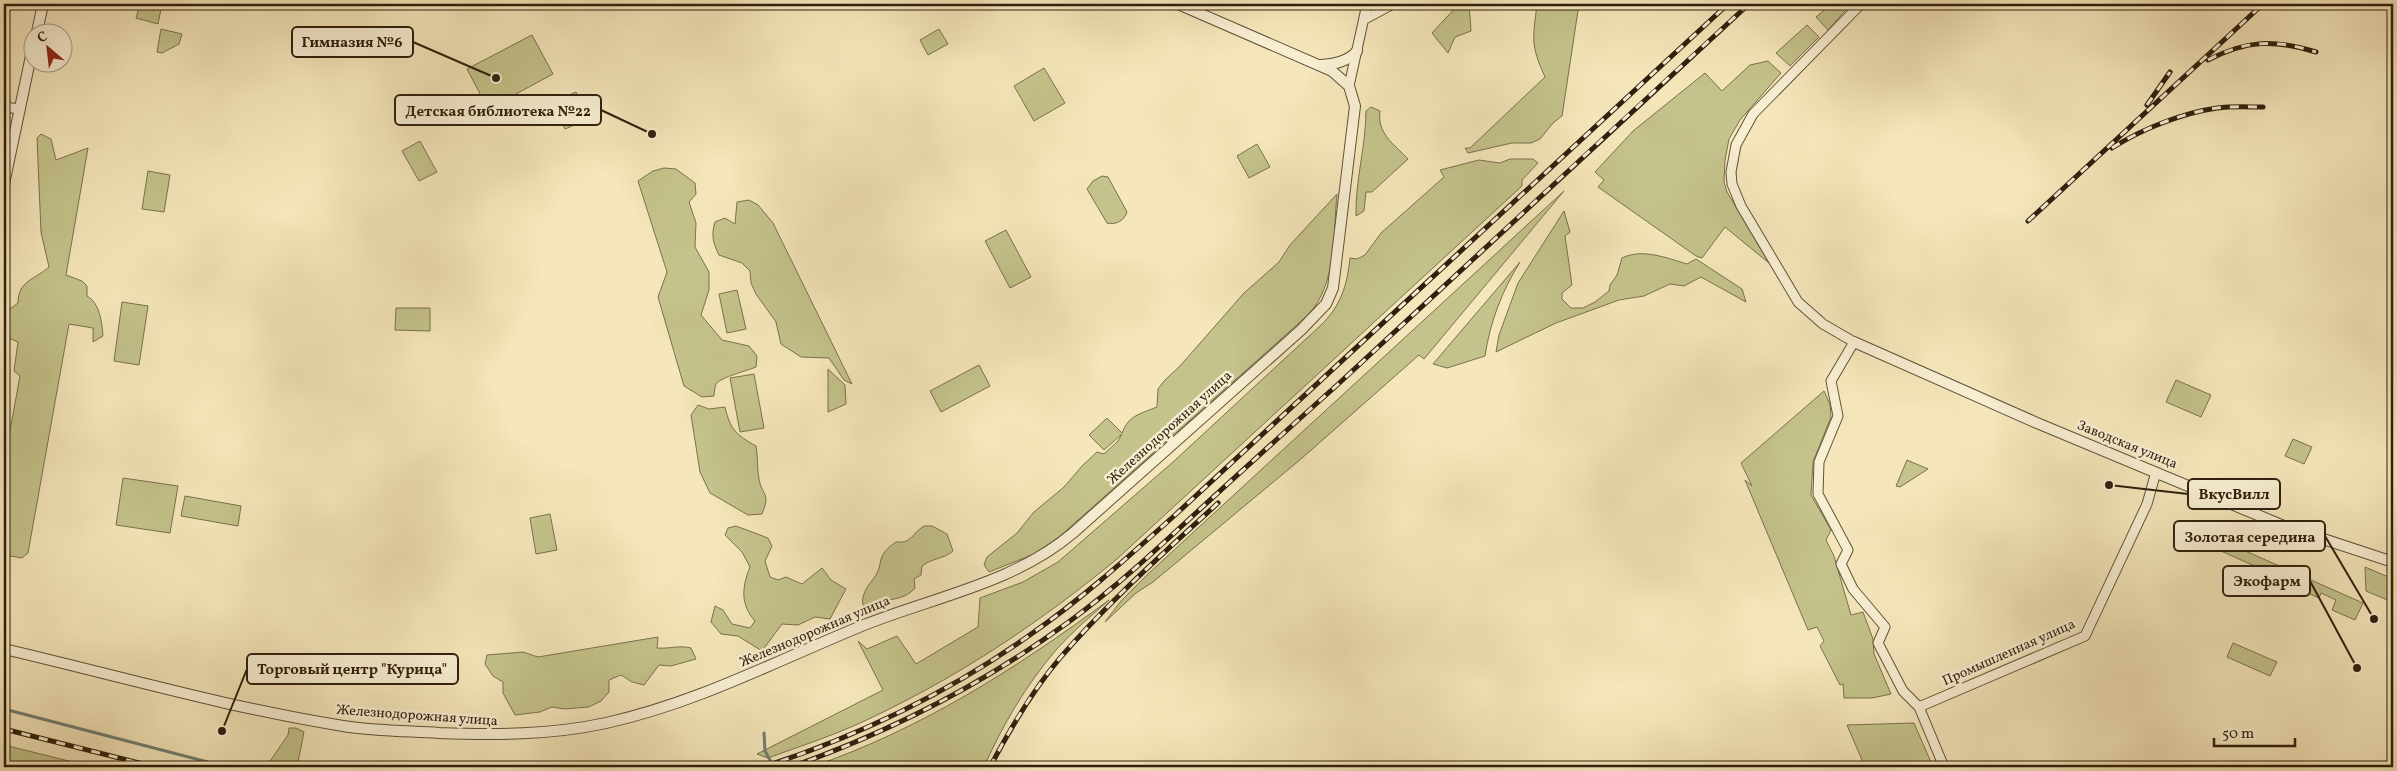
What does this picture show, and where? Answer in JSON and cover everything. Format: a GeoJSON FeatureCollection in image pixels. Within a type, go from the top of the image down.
{"type":"FeatureCollection","features":[{"type":"Feature","properties":{"kind":"street"},"geometry":{"type":"LineString","coordinates":[[38,22],[43,4]]}},
{"type":"Feature","properties":{"kind":"street"},"geometry":{"type":"LineString","coordinates":[[1178,4],[1318,65],[1340,76],[1349,86]]}},
{"type":"Feature","properties":{"kind":"street"},"geometry":{"type":"LineString","coordinates":[[1349,86],[1367,4]]}},
{"type":"Feature","properties":{"kind":"street"},"geometry":{"type":"LineString","coordinates":[[1365,19],[1393,4]]}},
{"type":"Feature","properties":{"kind":"street"},"geometry":{"type":"LineString","coordinates":[[1861,4],[1753,114],[1736,145],[1731,172],[1732,184],[1741,206],[1798,302],[1824,324],[1854,342],[1831,381],[1838,416],[1819,462],[1818,494],[1848,550],[1841,564],[1853,589],[1886,627],[1878,642],[1903,692],[1919,707],[1944,767]]}},
{"type":"Feature","properties":{"kind":"street"},"geometry":{"type":"LineString","coordinates":[[1318,65],[1342,61],[1354,55],[1358,50]]}},
{"type":"Feature","properties":{"kind":"street"},"geometry":{"type":"LineString","coordinates":[[4,184],[28,72]]}},
{"type":"Feature","properties":{"kind":"street","name":"Железнодорожная улица"},"geometry":{"type":"LineString","coordinates":[[4,649],[248,707],[344,726],[491,736],[540,733],[604,724],[687,700],[888,616],[1020,568],[1047,554],[1073,533],[1301,330],[1326,304],[1333,288],[1355,106],[1349,86]]}},
{"type":"Feature","properties":{"kind":"street"},"geometry":{"type":"LineString","coordinates":[[4,107],[20,109]]}},
{"type":"Feature","properties":{"kind":"street","name":"Заводская улица"},"geometry":{"type":"LineString","coordinates":[[1854,342],[2037,424],[2284,526],[2393,562]]}},
{"type":"Feature","properties":{"kind":"street","name":"Промышленная улица"},"geometry":{"type":"LineString","coordinates":[[1919,707],[2085,636],[2147,504],[2156,472]]}},
{"type":"Feature","properties":{"kind":"shaded area"},"geometry":{"type":"Polygon","coordinates":[[[140,4],[162,4],[158,24],[136,18],[140,4]]]}},
{"type":"Feature","properties":{"kind":"shaded area"},"geometry":{"type":"Polygon","coordinates":[[[1459,4],[1469,4],[1471,31],[1455,37],[1448,53],[1432,33],[1459,4]]]}},
{"type":"Feature","properties":{"kind":"shaded area"},"geometry":{"type":"Polygon","coordinates":[[[1537,4],[1579,4],[1562,116],[1553,123],[1540,139],[1531,143],[1512,143],[1468,153],[1465,148],[1470,148],[1545,77],[1537,57],[1534,41],[1537,4]]]}},
{"type":"Feature","properties":{"kind":"shaded area"},"geometry":{"type":"Polygon","coordinates":[[[1831,4],[1851,4],[1828,30],[1816,17],[1831,4]]]}},
{"type":"Feature","properties":{"kind":"shaded area"},"geometry":{"type":"Polygon","coordinates":[[[1807,25],[1819,37],[1790,66],[1776,53],[1807,25]]]}},
{"type":"Feature","properties":{"kind":"shaded area"},"geometry":{"type":"Polygon","coordinates":[[[161,29],[182,34],[179,44],[162,53],[157,52],[161,29]]]}},
{"type":"Feature","properties":{"kind":"shaded area"},"geometry":{"type":"Polygon","coordinates":[[[939,29],[948,44],[928,55],[920,40],[939,29]]]}},
{"type":"Feature","properties":{"kind":"shaded area"},"geometry":{"type":"Polygon","coordinates":[[[532,35],[553,74],[488,109],[467,69],[532,35]]]}},
{"type":"Feature","properties":{"kind":"shaded area"},"geometry":{"type":"Polygon","coordinates":[[[1768,61],[1781,73],[1740,120],[1729,139],[1725,160],[1724,182],[1727,192],[1769,263],[1725,227],[1702,258],[1696,256],[1598,187],[1604,180],[1595,172],[1633,131],[1705,73],[1722,91],[1750,65],[1768,61]]]}},
{"type":"Feature","properties":{"kind":"shaded area"},"geometry":{"type":"Polygon","coordinates":[[[1044,68],[1065,103],[1034,121],[1014,86],[1044,68]]]}},
{"type":"Feature","properties":{"kind":"shaded area"},"geometry":{"type":"Polygon","coordinates":[[[576,92],[588,119],[565,129],[553,102],[576,92]]]}},
{"type":"Feature","properties":{"kind":"shaded area"},"geometry":{"type":"Polygon","coordinates":[[[1371,107],[1380,111],[1381,126],[1384,132],[1408,159],[1372,192],[1366,192],[1364,211],[1356,216],[1366,111],[1371,107]]]}},
{"type":"Feature","properties":{"kind":"shaded area"},"geometry":{"type":"Polygon","coordinates":[[[41,134],[51,139],[56,160],[88,148],[66,275],[82,281],[87,286],[87,296],[95,303],[100,314],[103,336],[93,342],[93,328],[69,324],[28,553],[22,558],[4,555],[4,463],[20,376],[14,371],[18,342],[9,338],[4,342],[4,308],[10,309],[18,303],[24,285],[49,267],[41,232],[37,138],[41,134]]]}},
{"type":"Feature","properties":{"kind":"shaded area"},"geometry":{"type":"Polygon","coordinates":[[[420,141],[437,172],[419,181],[402,151],[420,141]]]}},
{"type":"Feature","properties":{"kind":"shaded area"},"geometry":{"type":"Polygon","coordinates":[[[1257,144],[1270,167],[1249,178],[1237,156],[1257,144]]]}},
{"type":"Feature","properties":{"kind":"shaded area"},"geometry":{"type":"Polygon","coordinates":[[[1510,159],[1533,159],[1538,163],[1522,180],[1522,186],[1117,559],[1087,583],[1056,607],[993,650],[893,707],[825,738],[768,758],[757,754],[883,690],[858,641],[867,649],[897,636],[916,664],[978,627],[980,598],[1023,582],[1058,562],[1173,462],[1320,326],[1333,311],[1342,295],[1350,258],[1357,259],[1365,255],[1381,233],[1444,177],[1440,170],[1479,160],[1500,163],[1510,159]]]}},
{"type":"Feature","properties":{"kind":"shaded area"},"geometry":{"type":"Polygon","coordinates":[[[664,168],[676,169],[695,183],[696,194],[689,202],[696,223],[695,247],[709,272],[709,290],[701,315],[722,340],[749,346],[757,356],[756,367],[719,381],[716,384],[714,396],[702,397],[684,386],[658,297],[667,272],[638,181],[653,171],[664,168]]]}},
{"type":"Feature","properties":{"kind":"shaded area"},"geometry":{"type":"Polygon","coordinates":[[[148,171],[170,175],[164,212],[142,209],[148,171]]]}},
{"type":"Feature","properties":{"kind":"shaded area"},"geometry":{"type":"Polygon","coordinates":[[[1102,176],[1108,177],[1127,212],[1122,220],[1116,223],[1107,223],[1087,189],[1093,181],[1102,176]]]}},
{"type":"Feature","properties":{"kind":"shaded area"},"geometry":{"type":"Polygon","coordinates":[[[1564,191],[1424,359],[1419,355],[1301,459],[1153,582],[1136,593],[1105,622],[1121,601],[1148,574],[1564,191]]]}},
{"type":"Feature","properties":{"kind":"shaded area"},"geometry":{"type":"Polygon","coordinates":[[[1337,194],[1334,242],[1329,274],[1317,303],[1308,315],[1059,537],[1034,554],[989,572],[984,565],[987,557],[1017,533],[1034,512],[1064,487],[1097,452],[1104,454],[1118,441],[1122,434],[1104,450],[1089,435],[1107,418],[1122,433],[1128,422],[1132,419],[1157,407],[1158,389],[1164,381],[1180,366],[1244,293],[1279,262],[1290,245],[1337,194]]]}},
{"type":"Feature","properties":{"kind":"shaded area"},"geometry":{"type":"Polygon","coordinates":[[[749,200],[758,205],[773,223],[852,384],[844,380],[829,358],[801,357],[781,344],[776,322],[756,294],[751,283],[750,271],[742,263],[719,255],[713,239],[715,222],[725,218],[735,224],[737,202],[749,200]]]}},
{"type":"Feature","properties":{"kind":"shaded area"},"geometry":{"type":"Polygon","coordinates":[[[1564,211],[1570,232],[1565,236],[1572,285],[1562,293],[1562,299],[1571,308],[1583,308],[1595,302],[1609,291],[1610,285],[1617,275],[1622,258],[1638,254],[1654,255],[1687,264],[1696,259],[1742,289],[1746,302],[1701,277],[1684,286],[1670,284],[1644,296],[1619,300],[1556,323],[1496,352],[1499,335],[1518,283],[1564,211]]]}},
{"type":"Feature","properties":{"kind":"shaded area"},"geometry":{"type":"Polygon","coordinates":[[[1006,230],[1031,277],[1010,288],[985,241],[1006,230]]]}},
{"type":"Feature","properties":{"kind":"shaded area"},"geometry":{"type":"Polygon","coordinates":[[[1520,262],[1498,307],[1490,331],[1485,356],[1447,368],[1433,364],[1520,262]]]}},
{"type":"Feature","properties":{"kind":"shaded area"},"geometry":{"type":"Polygon","coordinates":[[[737,290],[746,329],[727,333],[719,294],[737,290]]]}},
{"type":"Feature","properties":{"kind":"shaded area"},"geometry":{"type":"Polygon","coordinates":[[[122,302],[148,306],[139,365],[114,361],[122,302]]]}},
{"type":"Feature","properties":{"kind":"shaded area"},"geometry":{"type":"Polygon","coordinates":[[[396,308],[430,308],[430,331],[395,330],[396,308]]]}},
{"type":"Feature","properties":{"kind":"shaded area"},"geometry":{"type":"Polygon","coordinates":[[[979,365],[990,386],[941,412],[930,391],[979,365]]]}},
{"type":"Feature","properties":{"kind":"shaded area"},"geometry":{"type":"Polygon","coordinates":[[[828,369],[845,385],[846,404],[828,412],[828,369]]]}},
{"type":"Feature","properties":{"kind":"shaded area"},"geometry":{"type":"Polygon","coordinates":[[[754,374],[764,428],[740,432],[730,378],[754,374]]]}},
{"type":"Feature","properties":{"kind":"shaded area"},"geometry":{"type":"Polygon","coordinates":[[[2176,380],[2211,395],[2201,417],[2166,402],[2176,380]]]}},
{"type":"Feature","properties":{"kind":"shaded area"},"geometry":{"type":"Polygon","coordinates":[[[1824,391],[1830,404],[1831,417],[1813,462],[1811,495],[1831,530],[1826,540],[1834,556],[1851,615],[1863,612],[1873,639],[1874,654],[1891,694],[1872,698],[1844,698],[1843,684],[1840,685],[1820,646],[1824,641],[1817,627],[1808,630],[1745,480],[1752,486],[1741,463],[1824,391]]]}},
{"type":"Feature","properties":{"kind":"shaded area"},"geometry":{"type":"Polygon","coordinates":[[[698,405],[709,409],[725,407],[729,421],[735,431],[756,446],[759,479],[766,498],[762,514],[748,515],[710,493],[700,472],[691,415],[698,405]]]}},
{"type":"Feature","properties":{"kind":"shaded area"},"geometry":{"type":"Polygon","coordinates":[[[2293,439],[2312,447],[2304,464],[2285,456],[2293,439]]]}},
{"type":"Feature","properties":{"kind":"shaded area"},"geometry":{"type":"Polygon","coordinates":[[[1907,460],[1928,469],[1900,487],[1896,486],[1907,460]]]}},
{"type":"Feature","properties":{"kind":"shaded area"},"geometry":{"type":"Polygon","coordinates":[[[123,478],[178,486],[170,533],[116,525],[123,478]]]}},
{"type":"Feature","properties":{"kind":"shaded area"},"geometry":{"type":"Polygon","coordinates":[[[185,496],[241,506],[238,526],[181,516],[185,496]]]}},
{"type":"Feature","properties":{"kind":"shaded area"},"geometry":{"type":"Polygon","coordinates":[[[550,514],[557,550],[536,554],[530,518],[550,514]]]}},
{"type":"Feature","properties":{"kind":"shaded area"},"geometry":{"type":"Polygon","coordinates":[[[736,526],[768,538],[772,546],[765,561],[770,577],[778,580],[786,577],[802,584],[822,568],[831,580],[846,589],[830,619],[815,617],[798,625],[782,624],[762,651],[738,636],[721,634],[711,622],[715,606],[723,610],[732,624],[750,628],[755,621],[747,608],[744,595],[745,581],[750,567],[742,552],[725,535],[728,528],[736,526]]]}},
{"type":"Feature","properties":{"kind":"shaded area"},"geometry":{"type":"Polygon","coordinates":[[[924,526],[932,526],[947,534],[953,551],[922,566],[921,575],[914,579],[915,588],[905,596],[867,607],[863,605],[864,594],[877,573],[885,552],[896,542],[909,540],[924,526]]]}},
{"type":"Feature","properties":{"kind":"shaded area"},"geometry":{"type":"Polygon","coordinates":[[[2225,542],[2363,603],[2355,620],[2332,610],[2336,600],[2321,593],[2319,598],[2297,588],[2295,592],[2265,579],[2268,572],[2221,551],[2225,542]]]}},
{"type":"Feature","properties":{"kind":"shaded area"},"geometry":{"type":"Polygon","coordinates":[[[2365,567],[2393,579],[2393,595],[2390,601],[2366,591],[2365,567]]]}},
{"type":"Feature","properties":{"kind":"shaded area"},"geometry":{"type":"Polygon","coordinates":[[[1109,600],[1062,643],[1045,663],[1007,721],[984,767],[811,767],[891,735],[929,716],[1039,650],[1109,600]]]}},
{"type":"Feature","properties":{"kind":"shaded area"},"geometry":{"type":"Polygon","coordinates":[[[658,637],[657,648],[691,648],[696,659],[671,666],[659,665],[644,685],[632,682],[621,675],[609,680],[609,692],[601,701],[589,707],[564,709],[552,707],[540,712],[515,715],[503,693],[503,682],[493,676],[485,664],[487,655],[523,652],[538,657],[658,637]]]}},
{"type":"Feature","properties":{"kind":"shaded area"},"geometry":{"type":"Polygon","coordinates":[[[2233,643],[2277,662],[2270,676],[2227,657],[2233,643]]]}},
{"type":"Feature","properties":{"kind":"shaded area"},"geometry":{"type":"Polygon","coordinates":[[[1914,723],[1933,767],[1865,767],[1847,725],[1914,723]]]}},
{"type":"Feature","properties":{"kind":"shaded area"},"geometry":{"type":"Polygon","coordinates":[[[289,728],[296,728],[304,732],[297,767],[266,767],[288,735],[289,728]]]}},
{"type":"Feature","properties":{"kind":"shaded area"},"geometry":{"type":"Polygon","coordinates":[[[4,745],[93,767],[4,767],[4,745]]]}},
{"type":"Feature","properties":{"kind":"waterway"},"geometry":{"type":"LineString","coordinates":[[4,709],[227,767]]}},
{"type":"Feature","properties":{"kind":"waterway"},"geometry":{"type":"LineString","coordinates":[[764,733],[765,751],[770,760]]}},
{"type":"Feature","properties":{"kind":"railway"},"geometry":{"type":"LineString","coordinates":[[763,767],[834,741],[904,710],[971,674],[1071,605],[1174,516],[1728,4]]}},
{"type":"Feature","properties":{"kind":"railway"},"geometry":{"type":"LineString","coordinates":[[791,767],[864,738],[936,704],[1038,644],[1103,595],[1151,554],[1335,387],[1749,4]]}},
{"type":"Feature","properties":{"kind":"railway"},"geometry":{"type":"LineString","coordinates":[[2028,221],[2263,4]]}},
{"type":"Feature","properties":{"kind":"railway"},"geometry":{"type":"LineString","coordinates":[[2208,60],[2235,48],[2261,44],[2287,45],[2316,52]]}},
{"type":"Feature","properties":{"kind":"railway"},"geometry":{"type":"LineString","coordinates":[[2147,105],[2170,72]]}},
{"type":"Feature","properties":{"kind":"railway"},"geometry":{"type":"LineString","coordinates":[[2112,148],[2149,128],[2204,110],[2223,107],[2263,107]]}},
{"type":"Feature","properties":{"kind":"railway"},"geometry":{"type":"LineString","coordinates":[[990,767],[1005,739],[1040,684],[1078,637],[1157,559],[1218,503]]}},
{"type":"Feature","properties":{"kind":"railway"},"geometry":{"type":"LineString","coordinates":[[4,729],[155,767]]}},
{"type":"Feature","properties":{"kind":"place","name":"Гимназия №6"},"geometry":{"type":"Point","coordinates":[496,78]}},
{"type":"Feature","properties":{"kind":"place","name":"Детская библиотека №22"},"geometry":{"type":"Point","coordinates":[652,134]}},
{"type":"Feature","properties":{"kind":"place","name":"ВкусВилл"},"geometry":{"type":"Point","coordinates":[2109,485]}},
{"type":"Feature","properties":{"kind":"place","name":"Золотая середина"},"geometry":{"type":"Point","coordinates":[2374,619]}},
{"type":"Feature","properties":{"kind":"place","name":"Экофарм"},"geometry":{"type":"Point","coordinates":[2357,668]}},
{"type":"Feature","properties":{"kind":"place","name":"Торговый центр \"Курица\""},"geometry":{"type":"Point","coordinates":[222,731]}}]}
